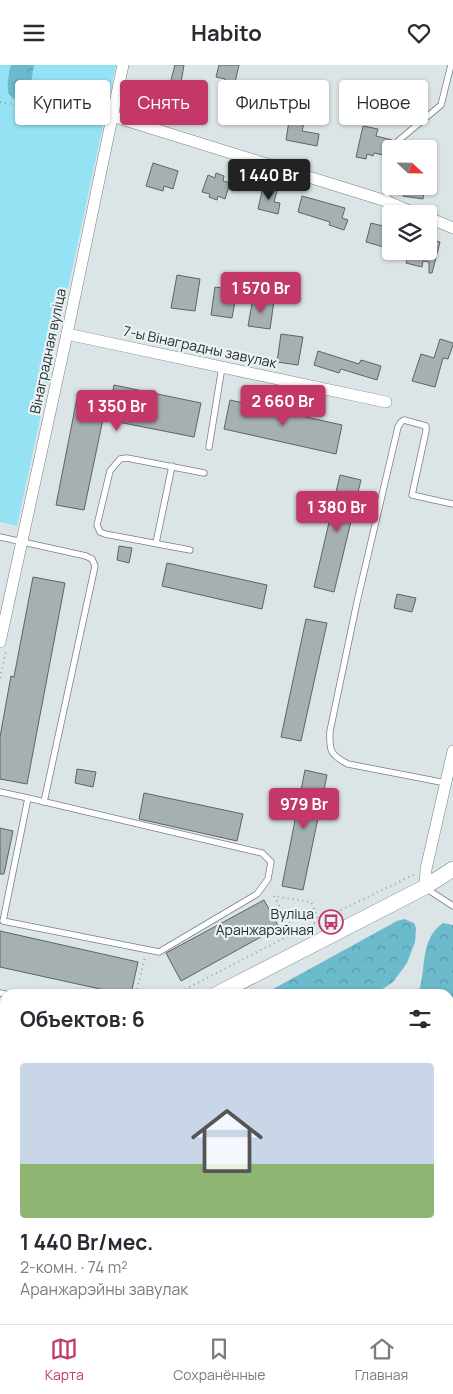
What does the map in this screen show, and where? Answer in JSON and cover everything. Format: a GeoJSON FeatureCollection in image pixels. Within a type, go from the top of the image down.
{"type":"FeatureCollection","features":[{"type":"Feature","properties":{"kind":"street","name":"Вінаградная вуліца"},"geometry":{"type":"LineString","coordinates":[[0,642],[123,65]]}},
{"type":"Feature","properties":{"kind":"street"},"geometry":{"type":"LineString","coordinates":[[112,116],[396,205]]}},
{"type":"Feature","properties":{"kind":"street"},"geometry":{"type":"LineString","coordinates":[[437,221],[453,228]]}},
{"type":"Feature","properties":{"kind":"street","name":"7-ы Вінаградны завулак"},"geometry":{"type":"LineString","coordinates":[[67,334],[386,402]]}},
{"type":"Feature","properties":{"kind":"street"},"geometry":{"type":"LineString","coordinates":[[426,887],[426,869],[453,751]]}},
{"type":"Feature","properties":{"kind":"street"},"geometry":{"type":"LineString","coordinates":[[227,989],[426,887],[453,869]]}},
{"type":"Feature","properties":{"kind":"lane"},"geometry":{"type":"LineString","coordinates":[[399,140],[441,105],[451,65]]}},
{"type":"Feature","properties":{"kind":"lane"},"geometry":{"type":"LineString","coordinates":[[386,201],[387,195]]}},
{"type":"Feature","properties":{"kind":"lane"},"geometry":{"type":"LineString","coordinates":[[209,447],[222,367]]}},
{"type":"Feature","properties":{"kind":"lane"},"geometry":{"type":"LineString","coordinates":[[446,783],[348,764],[336,759],[330,747],[330,731],[357,602],[400,422],[404,420],[426,426],[412,495],[453,505]]}},
{"type":"Feature","properties":{"kind":"lane"},"geometry":{"type":"LineString","coordinates":[[190,549],[100,532],[97,525],[110,471],[120,459],[127,458],[204,473]]}},
{"type":"Feature","properties":{"kind":"lane"},"geometry":{"type":"LineString","coordinates":[[156,543],[172,466]]}},
{"type":"Feature","properties":{"kind":"lane"},"geometry":{"type":"LineString","coordinates":[[0,537],[86,556],[92,559],[95,565],[44,802]]}},
{"type":"Feature","properties":{"kind":"lane"},"geometry":{"type":"LineString","coordinates":[[0,792],[28,798],[262,853],[272,862],[268,879],[256,894],[159,952],[3,921],[28,798]]}},
{"type":"Feature","properties":{"kind":"lane"},"geometry":{"type":"LineString","coordinates":[[426,887],[453,905]]}},
{"type":"Feature","properties":{"kind":"path"},"geometry":{"type":"LineString","coordinates":[[0,102],[74,114],[112,116]]}},
{"type":"Feature","properties":{"kind":"path"},"geometry":{"type":"LineString","coordinates":[[186,989],[294,933],[426,869]]}},
{"type":"Feature","properties":{"kind":"path"},"geometry":{"type":"LineString","coordinates":[[294,933],[274,896],[311,902],[321,927]]}},
{"type":"Feature","properties":{"kind":"path"},"geometry":{"type":"LineString","coordinates":[[344,909],[346,915]]}},
{"type":"Feature","properties":{"kind":"path"},"geometry":{"type":"LineString","coordinates":[[137,989],[146,950]]}},
{"type":"Feature","properties":{"kind":"shaded area"},"geometry":{"type":"Polygon","coordinates":[[[0,65],[116,65],[110,93],[110,80],[15,80],[15,125],[103,125],[17,526],[0,522],[0,65]]]}},
{"type":"Feature","properties":{"kind":"green space"},"geometry":{"type":"Polygon","coordinates":[[[11,65],[34,65],[32,80],[15,80],[15,98],[8,91],[11,65]]]}},
{"type":"Feature","properties":{"kind":"green space"},"geometry":{"type":"Polygon","coordinates":[[[404,919],[414,923],[416,928],[415,942],[407,963],[393,982],[382,989],[273,989],[397,921],[404,919]]]}},
{"type":"Feature","properties":{"kind":"green space"},"geometry":{"type":"Polygon","coordinates":[[[443,923],[453,925],[453,989],[420,989],[427,946],[435,930],[443,923]]]}},
{"type":"Feature","properties":{"kind":"building"},"geometry":{"type":"Polygon","coordinates":[[[175,65],[184,65],[182,80],[171,80],[175,65]]]}},
{"type":"Feature","properties":{"kind":"building"},"geometry":{"type":"Polygon","coordinates":[[[219,65],[239,65],[236,80],[225,80],[216,77],[219,65]]]}},
{"type":"Feature","properties":{"kind":"building"},"geometry":{"type":"Polygon","coordinates":[[[288,125],[304,125],[302,131],[319,134],[317,146],[286,140],[288,125]]]}},
{"type":"Feature","properties":{"kind":"building"},"geometry":{"type":"Polygon","coordinates":[[[363,126],[378,129],[376,136],[392,140],[382,140],[382,155],[374,153],[373,156],[367,154],[366,159],[356,157],[363,126]]]}},
{"type":"Feature","properties":{"kind":"building"},"geometry":{"type":"Polygon","coordinates":[[[153,163],[178,171],[173,189],[164,186],[163,191],[146,186],[153,163]]]}},
{"type":"Feature","properties":{"kind":"building"},"geometry":{"type":"Polygon","coordinates":[[[216,173],[224,176],[223,181],[230,183],[225,199],[218,196],[217,200],[209,197],[210,194],[202,192],[208,175],[215,178],[216,173]]]}},
{"type":"Feature","properties":{"kind":"building"},"geometry":{"type":"Polygon","coordinates":[[[263,187],[277,191],[274,202],[280,203],[278,214],[258,209],[263,187]]]}},
{"type":"Feature","properties":{"kind":"building"},"geometry":{"type":"Polygon","coordinates":[[[403,195],[424,195],[423,199],[403,195]]]}},
{"type":"Feature","properties":{"kind":"building"},"geometry":{"type":"Polygon","coordinates":[[[302,196],[345,208],[342,218],[348,220],[344,230],[329,225],[330,222],[298,212],[302,196]]]}},
{"type":"Feature","properties":{"kind":"building"},"geometry":{"type":"Polygon","coordinates":[[[371,223],[382,226],[382,246],[366,242],[371,223]]]}},
{"type":"Feature","properties":{"kind":"building"},"geometry":{"type":"Polygon","coordinates":[[[437,241],[440,242],[437,254],[437,241]]]}},
{"type":"Feature","properties":{"kind":"building"},"geometry":{"type":"Polygon","coordinates":[[[407,260],[435,260],[432,273],[429,273],[429,262],[423,261],[422,267],[406,263],[407,260]]]}},
{"type":"Feature","properties":{"kind":"building"},"geometry":{"type":"Polygon","coordinates":[[[177,275],[200,279],[195,311],[171,308],[177,275]]]}},
{"type":"Feature","properties":{"kind":"building"},"geometry":{"type":"Polygon","coordinates":[[[215,287],[237,290],[232,318],[211,315],[215,287]]]}},
{"type":"Feature","properties":{"kind":"building"},"geometry":{"type":"Polygon","coordinates":[[[253,298],[274,301],[270,329],[248,326],[253,298]]]}},
{"type":"Feature","properties":{"kind":"building"},"geometry":{"type":"Polygon","coordinates":[[[281,334],[303,337],[298,365],[277,362],[281,334]]]}},
{"type":"Feature","properties":{"kind":"building"},"geometry":{"type":"Polygon","coordinates":[[[440,339],[453,343],[453,345],[448,359],[443,358],[435,387],[412,381],[421,354],[434,358],[440,339]]]}},
{"type":"Feature","properties":{"kind":"building"},"geometry":{"type":"Polygon","coordinates":[[[318,351],[359,364],[361,360],[381,366],[377,380],[341,369],[339,373],[314,365],[318,351]]]}},
{"type":"Feature","properties":{"kind":"building"},"geometry":{"type":"Polygon","coordinates":[[[114,385],[201,403],[194,437],[103,419],[84,510],[56,505],[77,398],[110,405],[114,385]]]}},
{"type":"Feature","properties":{"kind":"building"},"geometry":{"type":"Polygon","coordinates":[[[230,400],[342,425],[336,454],[224,429],[230,400]]]}},
{"type":"Feature","properties":{"kind":"building"},"geometry":{"type":"Polygon","coordinates":[[[340,475],[361,480],[334,592],[314,587],[340,475]]]}},
{"type":"Feature","properties":{"kind":"building"},"geometry":{"type":"Polygon","coordinates":[[[119,546],[132,548],[129,563],[117,560],[119,546]]]}},
{"type":"Feature","properties":{"kind":"building"},"geometry":{"type":"Polygon","coordinates":[[[167,563],[267,585],[262,609],[162,586],[167,563]]]}},
{"type":"Feature","properties":{"kind":"building"},"geometry":{"type":"Polygon","coordinates":[[[33,577],[65,583],[27,784],[0,779],[0,737],[11,676],[14,677],[33,577]]]}},
{"type":"Feature","properties":{"kind":"building"},"geometry":{"type":"Polygon","coordinates":[[[397,594],[416,598],[412,612],[394,608],[397,594]]]}},
{"type":"Feature","properties":{"kind":"building"},"geometry":{"type":"Polygon","coordinates":[[[306,619],[327,623],[301,741],[281,737],[306,619]]]}},
{"type":"Feature","properties":{"kind":"building"},"geometry":{"type":"Polygon","coordinates":[[[77,769],[96,772],[93,787],[75,783],[77,769]]]}},
{"type":"Feature","properties":{"kind":"building"},"geometry":{"type":"Polygon","coordinates":[[[305,770],[327,775],[303,890],[282,886],[305,770]]]}},
{"type":"Feature","properties":{"kind":"building"},"geometry":{"type":"Polygon","coordinates":[[[144,793],[243,814],[237,841],[139,819],[144,793]]]}},
{"type":"Feature","properties":{"kind":"building"},"geometry":{"type":"Polygon","coordinates":[[[0,828],[13,831],[4,874],[0,874],[0,828]]]}},
{"type":"Feature","properties":{"kind":"building"},"geometry":{"type":"Polygon","coordinates":[[[264,900],[279,927],[181,981],[166,953],[264,900]]]}},
{"type":"Feature","properties":{"kind":"building"},"geometry":{"type":"Polygon","coordinates":[[[0,931],[138,962],[132,989],[100,989],[0,967],[0,931]]]}},
{"type":"Feature","properties":{"kind":"place","name":"Вуліца Аранжарэйная"},"geometry":{"type":"Point","coordinates":[331,922]}}]}
